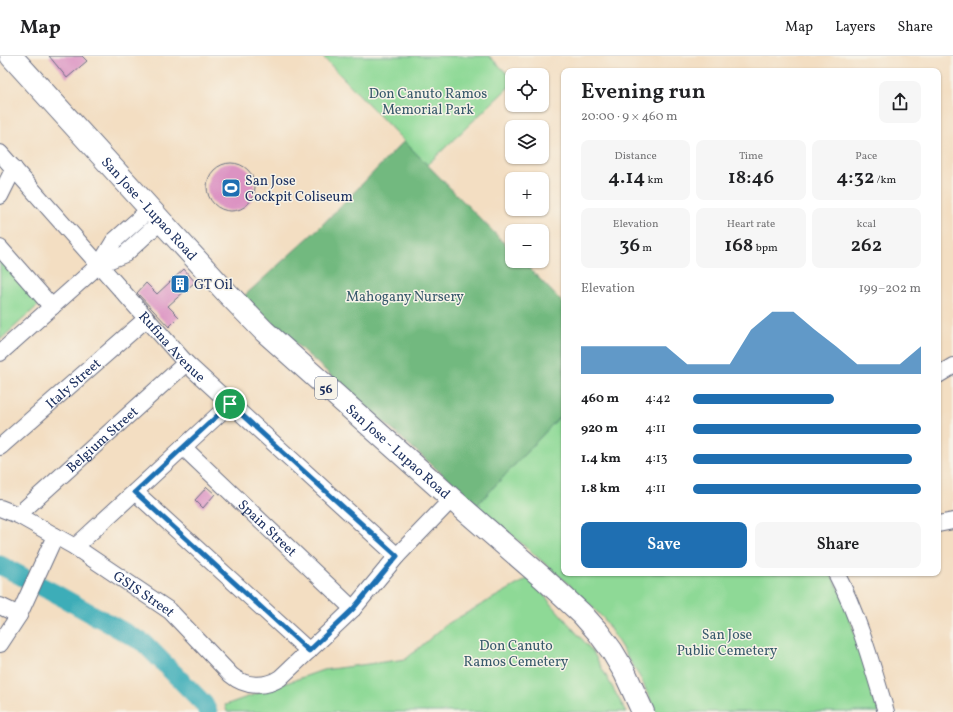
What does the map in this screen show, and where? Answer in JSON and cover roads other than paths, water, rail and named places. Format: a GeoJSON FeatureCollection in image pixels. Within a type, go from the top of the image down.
{"type":"FeatureCollection","features":[{"type":"Feature","properties":{"kind":"highway","name":"San Jose - Lupao Road"},"geometry":{"type":"LineString","coordinates":[[11,56],[155,215],[264,332],[563,596],[598,632],[612,651],[625,673],[644,712]]}},
{"type":"Feature","properties":{"kind":"street","name":"Rufina Avenue"},"geometry":{"type":"LineString","coordinates":[[0,153],[7,175],[100,264],[146,319],[186,363],[397,556]]}},
{"type":"Feature","properties":{"kind":"street"},"geometry":{"type":"LineString","coordinates":[[0,196],[7,175]]}},
{"type":"Feature","properties":{"kind":"street"},"geometry":{"type":"LineString","coordinates":[[0,353],[100,264],[114,241],[155,215]]}},
{"type":"Feature","properties":{"kind":"street"},"geometry":{"type":"LineString","coordinates":[[0,248],[52,307]]}},
{"type":"Feature","properties":{"kind":"street","name":"Italy Street"},"geometry":{"type":"LineString","coordinates":[[0,447],[146,319]]}},
{"type":"Feature","properties":{"kind":"street","name":"Belgium Street"},"geometry":{"type":"LineString","coordinates":[[18,515],[186,363]]}},
{"type":"Feature","properties":{"kind":"street"},"geometry":{"type":"LineString","coordinates":[[941,373],[953,366]]}},
{"type":"Feature","properties":{"kind":"street"},"geometry":{"type":"LineString","coordinates":[[75,547],[230,404]]}},
{"type":"Feature","properties":{"kind":"street","name":"Spain Street"},"geometry":{"type":"LineString","coordinates":[[183,447],[353,609]]}},
{"type":"Feature","properties":{"kind":"street"},"geometry":{"type":"LineString","coordinates":[[135,492],[309,651],[353,609],[397,556],[452,499]]}},
{"type":"Feature","properties":{"kind":"street","name":"GSIS Street"},"geometry":{"type":"LineString","coordinates":[[0,508],[18,515],[75,547],[170,611],[236,680],[248,684],[268,684],[277,680],[309,651]]}},
{"type":"Feature","properties":{"kind":"street"},"geometry":{"type":"LineString","coordinates":[[941,523],[953,521]]}},
{"type":"Feature","properties":{"kind":"street"},"geometry":{"type":"LineString","coordinates":[[0,644],[19,615],[55,536]]}},
{"type":"Feature","properties":{"kind":"street"},"geometry":{"type":"LineString","coordinates":[[838,576],[852,604],[859,623],[886,712]]}},
{"type":"Feature","properties":{"kind":"street"},"geometry":{"type":"LineString","coordinates":[[0,606],[19,615]]}},
{"type":"Feature","properties":{"kind":"waterway"},"geometry":{"type":"LineString","coordinates":[[0,565],[144,643],[204,704],[208,712]]}},
{"type":"Feature","properties":{"kind":"place","name":"San Jose Cockpit Coliseum"},"geometry":{"type":"Point","coordinates":[231,188]}},
{"type":"Feature","properties":{"kind":"place","name":"GT Oil"},"geometry":{"type":"Point","coordinates":[180,284]}},
{"type":"Feature","properties":{"kind":"park label","name":"Don Canuto Ramos Memorial Park"},"geometry":{"type":"Point","coordinates":[428,102]}},
{"type":"Feature","properties":{"kind":"park label","name":"Mahogany Nursery"},"geometry":{"type":"Point","coordinates":[405,296]}},
{"type":"Feature","properties":{"kind":"park label","name":"San Jose Public Cemetery"},"geometry":{"type":"Point","coordinates":[727,642]}},
{"type":"Feature","properties":{"kind":"park label","name":"Don Canuto Ramos Cemetery"},"geometry":{"type":"Point","coordinates":[516,654]}}]}
